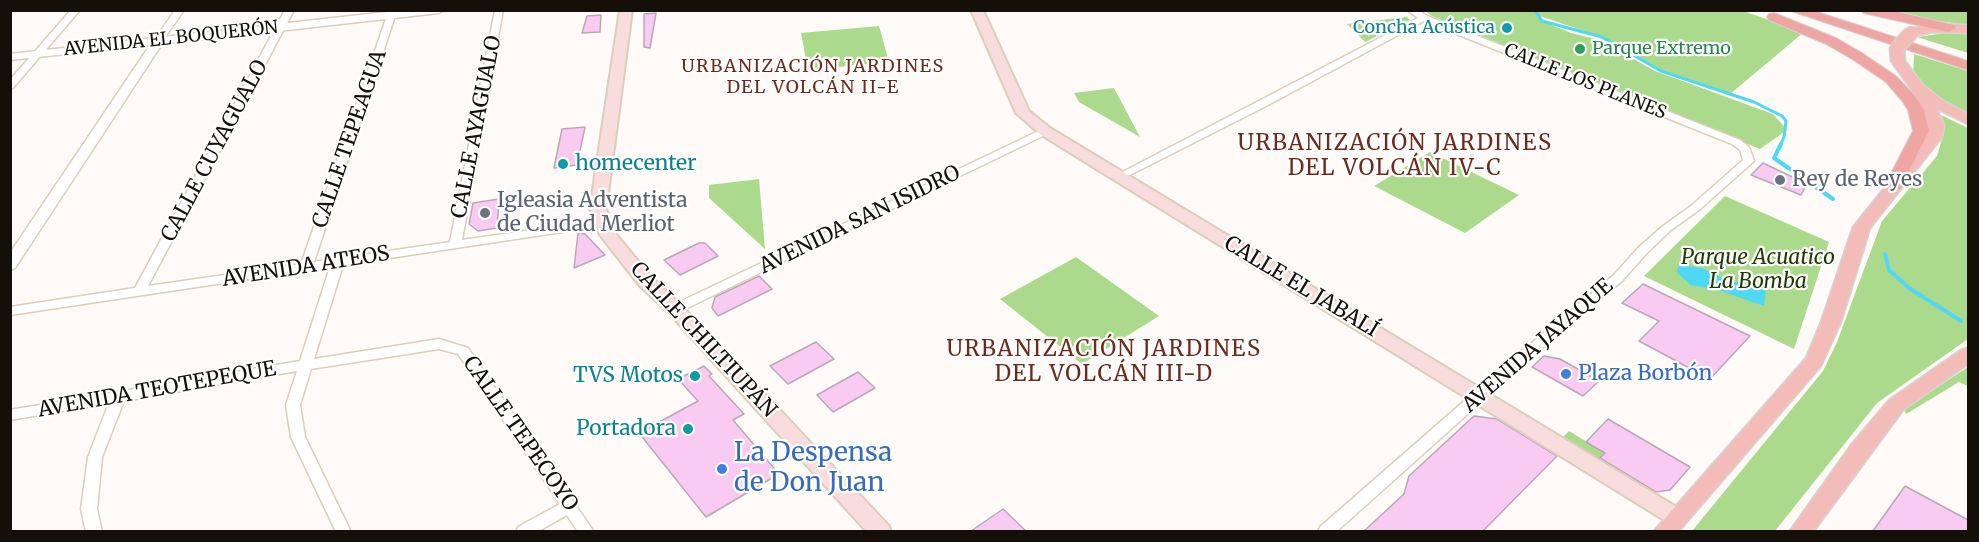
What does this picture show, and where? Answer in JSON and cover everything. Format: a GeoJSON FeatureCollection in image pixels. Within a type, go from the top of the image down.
{"type":"FeatureCollection","features":[{"type":"Feature","properties":{"kind":"highway"},"geometry":{"type":"LineString","coordinates":[[1795,10],[1968,66]]}},
{"type":"Feature","properties":{"kind":"highway"},"geometry":{"type":"LineString","coordinates":[[1821,10],[1968,57]]}},
{"type":"Feature","properties":{"kind":"highway"},"geometry":{"type":"LineString","coordinates":[[1868,10],[1949,28]]}},
{"type":"Feature","properties":{"kind":"highway"},"geometry":{"type":"LineString","coordinates":[[1894,185],[1921,131],[1916,110],[1910,99],[1891,79],[1857,56],[1769,15],[1850,45],[1914,84]]}},
{"type":"Feature","properties":{"kind":"main road","name":"CALLE CHILTIUPÁN"},"geometry":{"type":"LineString","coordinates":[[626,10],[598,209],[602,223],[608,235],[646,282],[675,309],[881,531]]}},
{"type":"Feature","properties":{"kind":"main road","name":"CALLE EL JABALÍ"},"geometry":{"type":"LineString","coordinates":[[977,10],[1023,113],[1045,131],[1480,396],[1670,524]]}},
{"type":"Feature","properties":{"kind":"main road"},"geometry":{"type":"LineString","coordinates":[[1670,524],[1814,361],[1831,321],[1862,227],[1929,145],[1935,133],[1933,115],[1898,61],[1896,48],[1911,33],[1949,28],[1968,29]]}},
{"type":"Feature","properties":{"kind":"main road"},"geometry":{"type":"LineString","coordinates":[[1914,84],[1937,103],[1968,120]]}},
{"type":"Feature","properties":{"kind":"main road"},"geometry":{"type":"LineString","coordinates":[[1800,531],[1896,405],[1968,355]]}},
{"type":"Feature","properties":{"kind":"street"},"geometry":{"type":"LineString","coordinates":[[10,86],[76,10]]}},
{"type":"Feature","properties":{"kind":"street"},"geometry":{"type":"LineString","coordinates":[[10,265],[180,10]]}},
{"type":"Feature","properties":{"kind":"street","name":"CALLE CUYAGUALO"},"geometry":{"type":"LineString","coordinates":[[139,292],[290,10]]}},
{"type":"Feature","properties":{"kind":"street","name":"AVENIDA EL BOQUERÓN"},"geometry":{"type":"LineString","coordinates":[[10,57],[281,28],[392,13],[439,10]]}},
{"type":"Feature","properties":{"kind":"street","name":"CALLE AYAGUALO"},"geometry":{"type":"LineString","coordinates":[[455,244],[499,10]]}},
{"type":"Feature","properties":{"kind":"street","name":"CALLE LOS PLANES"},"geometry":{"type":"LineString","coordinates":[[1412,10],[1424,18],[1736,142],[1745,149],[1749,161]]}},
{"type":"Feature","properties":{"kind":"street","name":"CALLE TEPEAGUA"},"geometry":{"type":"LineString","coordinates":[[306,267],[392,13]]}},
{"type":"Feature","properties":{"kind":"street"},"geometry":{"type":"LineString","coordinates":[[1120,176],[1268,102],[1424,18]]}},
{"type":"Feature","properties":{"kind":"street","name":"AVENIDA SAN ISIDRO"},"geometry":{"type":"LineString","coordinates":[[675,309],[1045,131]]}},
{"type":"Feature","properties":{"kind":"street","name":"AVENIDA JAYAQUE"},"geometry":{"type":"LineString","coordinates":[[1325,531],[1618,278],[1667,228],[1695,208],[1749,161]]}},
{"type":"Feature","properties":{"kind":"street","name":"AVENIDA ATEOS"},"geometry":{"type":"LineString","coordinates":[[10,311],[602,223]]}},
{"type":"Feature","properties":{"kind":"street"},"geometry":{"type":"LineString","coordinates":[[338,262],[304,364],[293,405],[298,437],[344,531]]}},
{"type":"Feature","properties":{"kind":"street","name":"CALLE TEPECOYO"},"geometry":{"type":"LineString","coordinates":[[304,364],[439,344],[463,351],[587,531]]}},
{"type":"Feature","properties":{"kind":"street","name":"AVENIDA TEOTEPEQUE"},"geometry":{"type":"LineString","coordinates":[[10,415],[304,364]]}},
{"type":"Feature","properties":{"kind":"street"},"geometry":{"type":"LineString","coordinates":[[94,531],[88,509],[95,457],[118,396]]}},
{"type":"Feature","properties":{"kind":"street"},"geometry":{"type":"LineString","coordinates":[[523,531],[570,506]]}},
{"type":"Feature","properties":{"kind":"green space"},"geometry":{"type":"Polygon","coordinates":[[[1425,11],[1743,11],[1804,32],[1729,95],[1659,70],[1593,34],[1537,15],[1542,21],[1571,33],[1599,40],[1655,71],[1773,114],[1787,130],[1760,149],[1432,16],[1425,11]]]}},
{"type":"Feature","properties":{"kind":"green space"},"geometry":{"type":"Polygon","coordinates":[[[1878,11],[1968,11],[1968,25],[1902,16],[1878,11]]]}},
{"type":"Feature","properties":{"kind":"green space"},"geometry":{"type":"Polygon","coordinates":[[[1407,17],[1410,20],[1365,42],[1347,24],[1407,17]]]}},
{"type":"Feature","properties":{"kind":"green space"},"geometry":{"type":"Polygon","coordinates":[[[879,26],[889,62],[808,70],[801,33],[879,26]]]}},
{"type":"Feature","properties":{"kind":"green space"},"geometry":{"type":"Polygon","coordinates":[[[1945,33],[1968,34],[1968,53],[1917,37],[1945,33]]]}},
{"type":"Feature","properties":{"kind":"green space"},"geometry":{"type":"Polygon","coordinates":[[[1914,54],[1968,71],[1968,114],[1932,95],[1913,76],[1914,54]]]}},
{"type":"Feature","properties":{"kind":"green space"},"geometry":{"type":"Polygon","coordinates":[[[1114,88],[1140,137],[1079,102],[1074,93],[1114,88]]]}},
{"type":"Feature","properties":{"kind":"green space"},"geometry":{"type":"Polygon","coordinates":[[[1941,115],[1968,128],[1968,339],[1877,403],[1775,531],[1692,531],[1823,371],[1837,342],[1882,221],[1937,156],[1945,128],[1941,115]]]}},
{"type":"Feature","properties":{"kind":"green space"},"geometry":{"type":"Polygon","coordinates":[[[1430,152],[1519,195],[1465,233],[1374,186],[1430,152]]]}},
{"type":"Feature","properties":{"kind":"green space"},"geometry":{"type":"Polygon","coordinates":[[[759,179],[765,249],[709,198],[709,185],[759,179]]]}},
{"type":"Feature","properties":{"kind":"green space","name":"Parque Acuatico La Bomba"},"geometry":{"type":"Polygon","coordinates":[[[1725,196],[1829,242],[1794,349],[1644,276],[1725,196]]]}},
{"type":"Feature","properties":{"kind":"green space"},"geometry":{"type":"Polygon","coordinates":[[[1076,257],[1159,316],[1082,364],[1000,299],[1076,257]]]}},
{"type":"Feature","properties":{"kind":"green space"},"geometry":{"type":"Polygon","coordinates":[[[1968,367],[1968,386],[1959,382],[1906,414],[1904,409],[1968,367]]]}},
{"type":"Feature","properties":{"kind":"green space"},"geometry":{"type":"Polygon","coordinates":[[[1569,431],[1605,453],[1597,461],[1562,438],[1569,431]]]}},
{"type":"Feature","properties":{"kind":"water"},"geometry":{"type":"Polygon","coordinates":[[[1680,265],[1702,268],[1723,278],[1766,290],[1764,306],[1721,291],[1691,285],[1677,273],[1680,265]]]}},
{"type":"Feature","properties":{"kind":"building"},"geometry":{"type":"Polygon","coordinates":[[[656,13],[650,48],[644,47],[644,14],[656,13]]]}},
{"type":"Feature","properties":{"kind":"building"},"geometry":{"type":"Polygon","coordinates":[[[601,15],[600,32],[582,33],[587,16],[601,15]]]}},
{"type":"Feature","properties":{"kind":"building"},"geometry":{"type":"Polygon","coordinates":[[[585,127],[577,165],[554,168],[562,129],[585,127]]]}},
{"type":"Feature","properties":{"kind":"building","name":"Rey de Reyes"},"geometry":{"type":"Polygon","coordinates":[[[1763,163],[1807,184],[1801,195],[1751,175],[1763,163]]]}},
{"type":"Feature","properties":{"kind":"building","name":"Igleasia Adventista de Ciudad Merliot"},"geometry":{"type":"Polygon","coordinates":[[[499,199],[497,228],[478,231],[469,224],[473,203],[499,199]]]}},
{"type":"Feature","properties":{"kind":"building"},"geometry":{"type":"Polygon","coordinates":[[[578,233],[585,234],[605,255],[574,268],[578,233]]]}},
{"type":"Feature","properties":{"kind":"building"},"geometry":{"type":"Polygon","coordinates":[[[699,243],[705,243],[718,256],[680,275],[664,260],[699,243]]]}},
{"type":"Feature","properties":{"kind":"building"},"geometry":{"type":"Polygon","coordinates":[[[759,276],[772,289],[718,316],[712,308],[715,297],[759,276]]]}},
{"type":"Feature","properties":{"kind":"building"},"geometry":{"type":"Polygon","coordinates":[[[1643,284],[1750,336],[1710,379],[1639,341],[1659,321],[1622,303],[1643,284]]]}},
{"type":"Feature","properties":{"kind":"building"},"geometry":{"type":"Polygon","coordinates":[[[816,342],[834,359],[788,384],[770,366],[816,342]]]}},
{"type":"Feature","properties":{"kind":"building","name":"Plaza Borbón"},"geometry":{"type":"Polygon","coordinates":[[[1544,356],[1560,359],[1599,381],[1583,396],[1532,367],[1544,356]]]}},
{"type":"Feature","properties":{"kind":"building"},"geometry":{"type":"Polygon","coordinates":[[[704,366],[712,374],[709,376],[744,414],[733,420],[779,474],[706,517],[639,433],[698,401],[678,379],[704,366]]]}},
{"type":"Feature","properties":{"kind":"building"},"geometry":{"type":"Polygon","coordinates":[[[858,372],[875,388],[833,412],[817,395],[858,372]]]}},
{"type":"Feature","properties":{"kind":"building"},"geometry":{"type":"Polygon","coordinates":[[[1474,416],[1497,419],[1557,456],[1483,531],[1364,531],[1404,494],[1409,476],[1474,416]]]}},
{"type":"Feature","properties":{"kind":"building"},"geometry":{"type":"Polygon","coordinates":[[[1608,419],[1690,467],[1670,490],[1656,492],[1600,458],[1605,453],[1586,442],[1608,419]]]}},
{"type":"Feature","properties":{"kind":"building"},"geometry":{"type":"Polygon","coordinates":[[[1905,486],[1968,520],[1968,531],[1873,531],[1905,486]]]}},
{"type":"Feature","properties":{"kind":"building"},"geometry":{"type":"Polygon","coordinates":[[[1003,509],[1026,531],[971,531],[1003,509]]]}},
{"type":"Feature","properties":{"kind":"waterway"},"geometry":{"type":"LineString","coordinates":[[1535,10],[1542,21],[1602,37],[1661,71],[1754,102],[1782,116],[1786,121],[1780,146]]}},
{"type":"Feature","properties":{"kind":"waterway"},"geometry":{"type":"LineString","coordinates":[[1780,146],[1774,158],[1833,199]]}},
{"type":"Feature","properties":{"kind":"waterway"},"geometry":{"type":"LineString","coordinates":[[1885,254],[1889,270],[1909,288],[1961,321]]}},
{"type":"Feature","properties":{"kind":"place","name":"Concha Acústica"},"geometry":{"type":"Point","coordinates":[1507,28]}},
{"type":"Feature","properties":{"kind":"place","name":"Parque Extremo"},"geometry":{"type":"Point","coordinates":[1580,49]}},
{"type":"Feature","properties":{"kind":"place","name":"homecenter"},"geometry":{"type":"Point","coordinates":[563,164]}},
{"type":"Feature","properties":{"kind":"place","name":"Rey de Reyes"},"geometry":{"type":"Point","coordinates":[1780,180]}},
{"type":"Feature","properties":{"kind":"place","name":"Igleasia Adventista de Ciudad Merliot"},"geometry":{"type":"Point","coordinates":[485,213]}},
{"type":"Feature","properties":{"kind":"place","name":"Plaza Borbón"},"geometry":{"type":"Point","coordinates":[1566,374]}},
{"type":"Feature","properties":{"kind":"place","name":"TVS Motos"},"geometry":{"type":"Point","coordinates":[695,376]}},
{"type":"Feature","properties":{"kind":"place","name":"Portadora"},"geometry":{"type":"Point","coordinates":[688,429]}},
{"type":"Feature","properties":{"kind":"place","name":"La Despensa de Don Juan"},"geometry":{"type":"Point","coordinates":[722,469]}},
{"type":"Feature","properties":{"kind":"district","name":"URBANIZACIÓN JARDINES DEL VOLCÁN II-E"},"geometry":{"type":"Point","coordinates":[813,77]}},
{"type":"Feature","properties":{"kind":"district","name":"URBANIZACIÓN JARDINES DEL VOLCÁN IV-C"},"geometry":{"type":"Point","coordinates":[1395,156]}},
{"type":"Feature","properties":{"kind":"district","name":"URBANIZACIÓN JARDINES DEL VOLCÁN III-D"},"geometry":{"type":"Point","coordinates":[1104,362]}}]}
